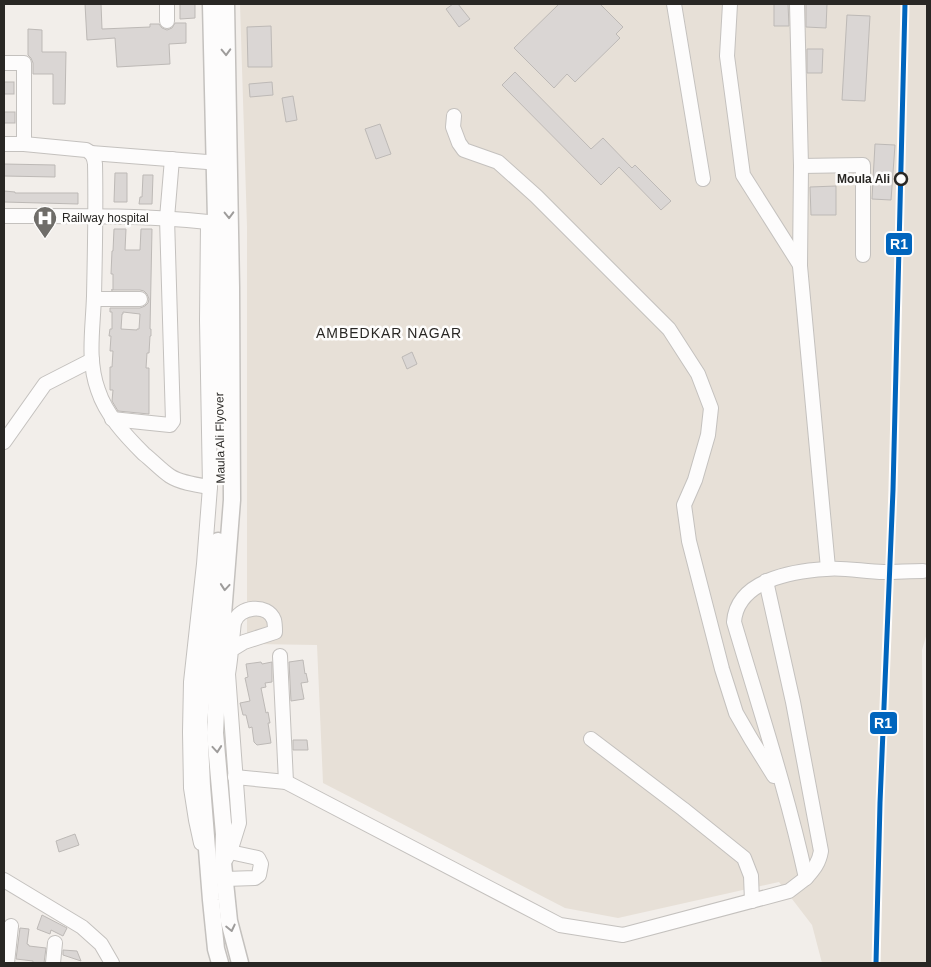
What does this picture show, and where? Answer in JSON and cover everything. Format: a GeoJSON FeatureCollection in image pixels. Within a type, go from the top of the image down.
{"type":"FeatureCollection","features":[{"type":"Feature","properties":{"kind":"main road","name":"Maula Ali Flyover"},"geometry":{"type":"LineString","coordinates":[[211,4],[221,499],[218,549],[199,722],[207,836],[222,866]]}},
{"type":"Feature","properties":{"kind":"main road","name":"Maula Ali Flyover"},"geometry":{"type":"LineString","coordinates":[[222,866],[224,834],[215,733],[232,500],[226,4]]}},
{"type":"Feature","properties":{"kind":"main road"},"geometry":{"type":"LineString","coordinates":[[220,963],[216,949],[222,866]]}},
{"type":"Feature","properties":{"kind":"main road"},"geometry":{"type":"LineString","coordinates":[[219,899],[229,921],[240,963]]}},
{"type":"Feature","properties":{"kind":"street"},"geometry":{"type":"LineString","coordinates":[[166,21],[167,4]]}},
{"type":"Feature","properties":{"kind":"street"},"geometry":{"type":"LineString","coordinates":[[206,4],[207,320],[210,487],[191,682],[191,788],[200,840],[222,866],[239,823],[228,674],[231,650]]}},
{"type":"Feature","properties":{"kind":"street"},"geometry":{"type":"LineString","coordinates":[[674,4],[703,179]]}},
{"type":"Feature","properties":{"kind":"street"},"geometry":{"type":"LineString","coordinates":[[730,4],[727,56],[743,175],[800,266]]}},
{"type":"Feature","properties":{"kind":"street"},"geometry":{"type":"LineString","coordinates":[[797,4],[801,166],[800,266],[828,568]]}},
{"type":"Feature","properties":{"kind":"street"},"geometry":{"type":"LineString","coordinates":[[4,64],[24,63],[24,144]]}},
{"type":"Feature","properties":{"kind":"street"},"geometry":{"type":"LineString","coordinates":[[454,116],[453,127],[464,150],[498,162],[536,196],[669,329],[698,374],[710,408],[708,435],[695,480],[684,505],[689,541],[722,669],[736,713],[783,789]]}},
{"type":"Feature","properties":{"kind":"street"},"geometry":{"type":"LineString","coordinates":[[4,144],[24,144],[86,150],[92,153],[207,162]]}},
{"type":"Feature","properties":{"kind":"street"},"geometry":{"type":"LineString","coordinates":[[92,153],[95,164],[96,216],[91,351],[92,370],[98,390],[112,418],[140,450],[160,468],[171,477],[210,487]]}},
{"type":"Feature","properties":{"kind":"street"},"geometry":{"type":"LineString","coordinates":[[112,418],[170,425],[173,421],[167,218],[172,160]]}},
{"type":"Feature","properties":{"kind":"street"},"geometry":{"type":"LineString","coordinates":[[801,166],[863,165],[863,255]]}},
{"type":"Feature","properties":{"kind":"street"},"geometry":{"type":"LineString","coordinates":[[4,216],[167,218],[208,222]]}},
{"type":"Feature","properties":{"kind":"street"},"geometry":{"type":"LineString","coordinates":[[94,299],[140,299]]}},
{"type":"Feature","properties":{"kind":"street"},"geometry":{"type":"LineString","coordinates":[[4,442],[45,384],[92,360]]}},
{"type":"Feature","properties":{"kind":"street"},"geometry":{"type":"LineString","coordinates":[[806,878],[783,789],[734,622],[734,615],[741,599],[748,592],[766,581],[780,576],[828,568],[884,572],[923,571]]}},
{"type":"Feature","properties":{"kind":"street"},"geometry":{"type":"LineString","coordinates":[[236,777],[286,782],[560,925],[623,936],[789,891],[806,878],[815,868],[821,852],[793,702],[766,581]]}},
{"type":"Feature","properties":{"kind":"street"},"geometry":{"type":"LineString","coordinates":[[280,656],[286,782]]}},
{"type":"Feature","properties":{"kind":"street"},"geometry":{"type":"LineString","coordinates":[[591,739],[690,814],[744,858],[751,876],[752,901]]}},
{"type":"Feature","properties":{"kind":"street"},"geometry":{"type":"LineString","coordinates":[[4,880],[82,927],[101,944],[112,963]]}},
{"type":"Feature","properties":{"kind":"street"},"geometry":{"type":"LineString","coordinates":[[7,963],[10,926]]}},
{"type":"Feature","properties":{"kind":"street"},"geometry":{"type":"LineString","coordinates":[[53,963],[55,943]]}},
{"type":"Feature","properties":{"kind":"shaded area"},"geometry":{"type":"Polygon","coordinates":[[[240,4],[927,4],[927,633],[922,650],[926,963],[822,963],[812,925],[779,882],[618,918],[565,908],[323,783],[317,645],[247,644],[247,227],[240,4]]]}},
{"type":"Feature","properties":{"kind":"building"},"geometry":{"type":"Polygon","coordinates":[[[85,4],[101,4],[102,29],[150,27],[150,24],[159,24],[167,30],[172,28],[175,23],[186,23],[186,43],[169,44],[170,64],[117,67],[115,38],[87,40],[85,4]]]}},
{"type":"Feature","properties":{"kind":"building"},"geometry":{"type":"Polygon","coordinates":[[[180,4],[195,4],[195,18],[180,19],[180,4]]]}},
{"type":"Feature","properties":{"kind":"building"},"geometry":{"type":"Polygon","coordinates":[[[453,4],[458,4],[470,19],[459,27],[446,9],[453,4]]]}},
{"type":"Feature","properties":{"kind":"building"},"geometry":{"type":"Polygon","coordinates":[[[559,4],[600,4],[623,27],[616,34],[620,38],[575,82],[567,74],[554,88],[514,48],[559,4]]]}},
{"type":"Feature","properties":{"kind":"building"},"geometry":{"type":"Polygon","coordinates":[[[774,4],[788,4],[789,26],[774,26],[774,4]]]}},
{"type":"Feature","properties":{"kind":"building"},"geometry":{"type":"Polygon","coordinates":[[[806,4],[827,4],[826,28],[806,27],[806,4]]]}},
{"type":"Feature","properties":{"kind":"building"},"geometry":{"type":"Polygon","coordinates":[[[847,15],[870,16],[865,101],[842,100],[847,15]]]}},
{"type":"Feature","properties":{"kind":"building"},"geometry":{"type":"Polygon","coordinates":[[[271,26],[272,67],[248,67],[247,27],[271,26]]]}},
{"type":"Feature","properties":{"kind":"building"},"geometry":{"type":"Polygon","coordinates":[[[28,29],[42,30],[42,52],[66,52],[65,104],[53,104],[53,74],[33,74],[33,63],[28,55],[28,29]]]}},
{"type":"Feature","properties":{"kind":"building"},"geometry":{"type":"Polygon","coordinates":[[[807,49],[823,49],[822,73],[807,73],[807,49]]]}},
{"type":"Feature","properties":{"kind":"building"},"geometry":{"type":"Polygon","coordinates":[[[515,72],[591,149],[603,138],[632,168],[635,165],[671,201],[661,210],[619,167],[601,185],[502,85],[515,72]]]}},
{"type":"Feature","properties":{"kind":"building"},"geometry":{"type":"Polygon","coordinates":[[[4,82],[14,82],[14,94],[4,94],[4,82]]]}},
{"type":"Feature","properties":{"kind":"building"},"geometry":{"type":"Polygon","coordinates":[[[272,82],[273,95],[250,97],[249,84],[272,82]]]}},
{"type":"Feature","properties":{"kind":"building"},"geometry":{"type":"Polygon","coordinates":[[[293,96],[297,120],[286,122],[282,98],[293,96]]]}},
{"type":"Feature","properties":{"kind":"building"},"geometry":{"type":"Polygon","coordinates":[[[4,112],[15,112],[15,123],[4,123],[4,112]]]}},
{"type":"Feature","properties":{"kind":"building"},"geometry":{"type":"Polygon","coordinates":[[[380,124],[391,154],[376,159],[365,129],[380,124]]]}},
{"type":"Feature","properties":{"kind":"building"},"geometry":{"type":"Polygon","coordinates":[[[875,144],[895,145],[891,200],[872,199],[875,144]]]}},
{"type":"Feature","properties":{"kind":"building"},"geometry":{"type":"Polygon","coordinates":[[[4,164],[55,165],[55,177],[4,176],[4,164]]]}},
{"type":"Feature","properties":{"kind":"building"},"geometry":{"type":"Polygon","coordinates":[[[115,173],[127,173],[127,202],[114,202],[115,173]]]}},
{"type":"Feature","properties":{"kind":"building"},"geometry":{"type":"Polygon","coordinates":[[[143,175],[153,175],[152,204],[139,204],[140,197],[142,197],[143,175]]]}},
{"type":"Feature","properties":{"kind":"building"},"geometry":{"type":"Polygon","coordinates":[[[836,186],[836,215],[811,215],[810,187],[836,186]]]}},
{"type":"Feature","properties":{"kind":"building"},"geometry":{"type":"Polygon","coordinates":[[[4,191],[15,193],[78,193],[78,204],[4,202],[4,191]]]}},
{"type":"Feature","properties":{"kind":"building"},"geometry":{"type":"Polygon","coordinates":[[[114,229],[126,229],[125,250],[140,250],[141,229],[152,229],[151,336],[146,368],[149,368],[149,414],[118,411],[112,401],[113,390],[110,390],[110,367],[112,367],[113,351],[110,351],[111,336],[109,336],[110,329],[112,329],[112,312],[110,312],[110,308],[140,308],[145,306],[149,299],[144,291],[113,290],[113,274],[111,274],[114,229]],[[123,312],[121,329],[139,329],[140,314],[123,312]]]}},
{"type":"Feature","properties":{"kind":"building"},"geometry":{"type":"Polygon","coordinates":[[[412,352],[417,364],[407,369],[402,357],[412,352]]]}},
{"type":"Feature","properties":{"kind":"building"},"geometry":{"type":"Polygon","coordinates":[[[303,660],[308,682],[301,683],[304,699],[291,701],[289,662],[303,660]]]}},
{"type":"Feature","properties":{"kind":"building"},"geometry":{"type":"Polygon","coordinates":[[[261,662],[262,664],[272,662],[272,682],[265,683],[266,687],[261,688],[270,723],[268,723],[271,743],[257,745],[254,742],[252,727],[249,728],[246,715],[243,715],[240,703],[250,701],[245,678],[248,677],[246,664],[261,662]]]}},
{"type":"Feature","properties":{"kind":"building"},"geometry":{"type":"Polygon","coordinates":[[[293,740],[307,740],[308,750],[293,750],[293,740]]]}},
{"type":"Feature","properties":{"kind":"building"},"geometry":{"type":"Polygon","coordinates":[[[75,834],[79,845],[59,852],[56,841],[75,834]]]}},
{"type":"Feature","properties":{"kind":"building"},"geometry":{"type":"Polygon","coordinates":[[[42,915],[67,928],[63,936],[51,930],[50,934],[37,929],[42,915]]]}},
{"type":"Feature","properties":{"kind":"building"},"geometry":{"type":"Polygon","coordinates":[[[20,928],[29,929],[27,944],[29,946],[46,948],[44,963],[33,963],[33,961],[16,959],[20,928]]]}},
{"type":"Feature","properties":{"kind":"building"},"geometry":{"type":"Polygon","coordinates":[[[63,950],[77,951],[81,961],[63,955],[63,950]]]}},
{"type":"Feature","properties":{"kind":"transit line","name":"R1"},"geometry":{"type":"LineString","coordinates":[[876,963],[880,803],[893,490],[905,4]]}},
{"type":"Feature","properties":{"kind":"place","name":"Moula Ali"},"geometry":{"type":"Point","coordinates":[901,179]}},
{"type":"Feature","properties":{"kind":"place","name":"Railway hospital"},"geometry":{"type":"Point","coordinates":[45,239]}},
{"type":"Feature","properties":{"kind":"district","name":"AMBEDKAR NAGAR"},"geometry":{"type":"Point","coordinates":[389,333]}}]}
